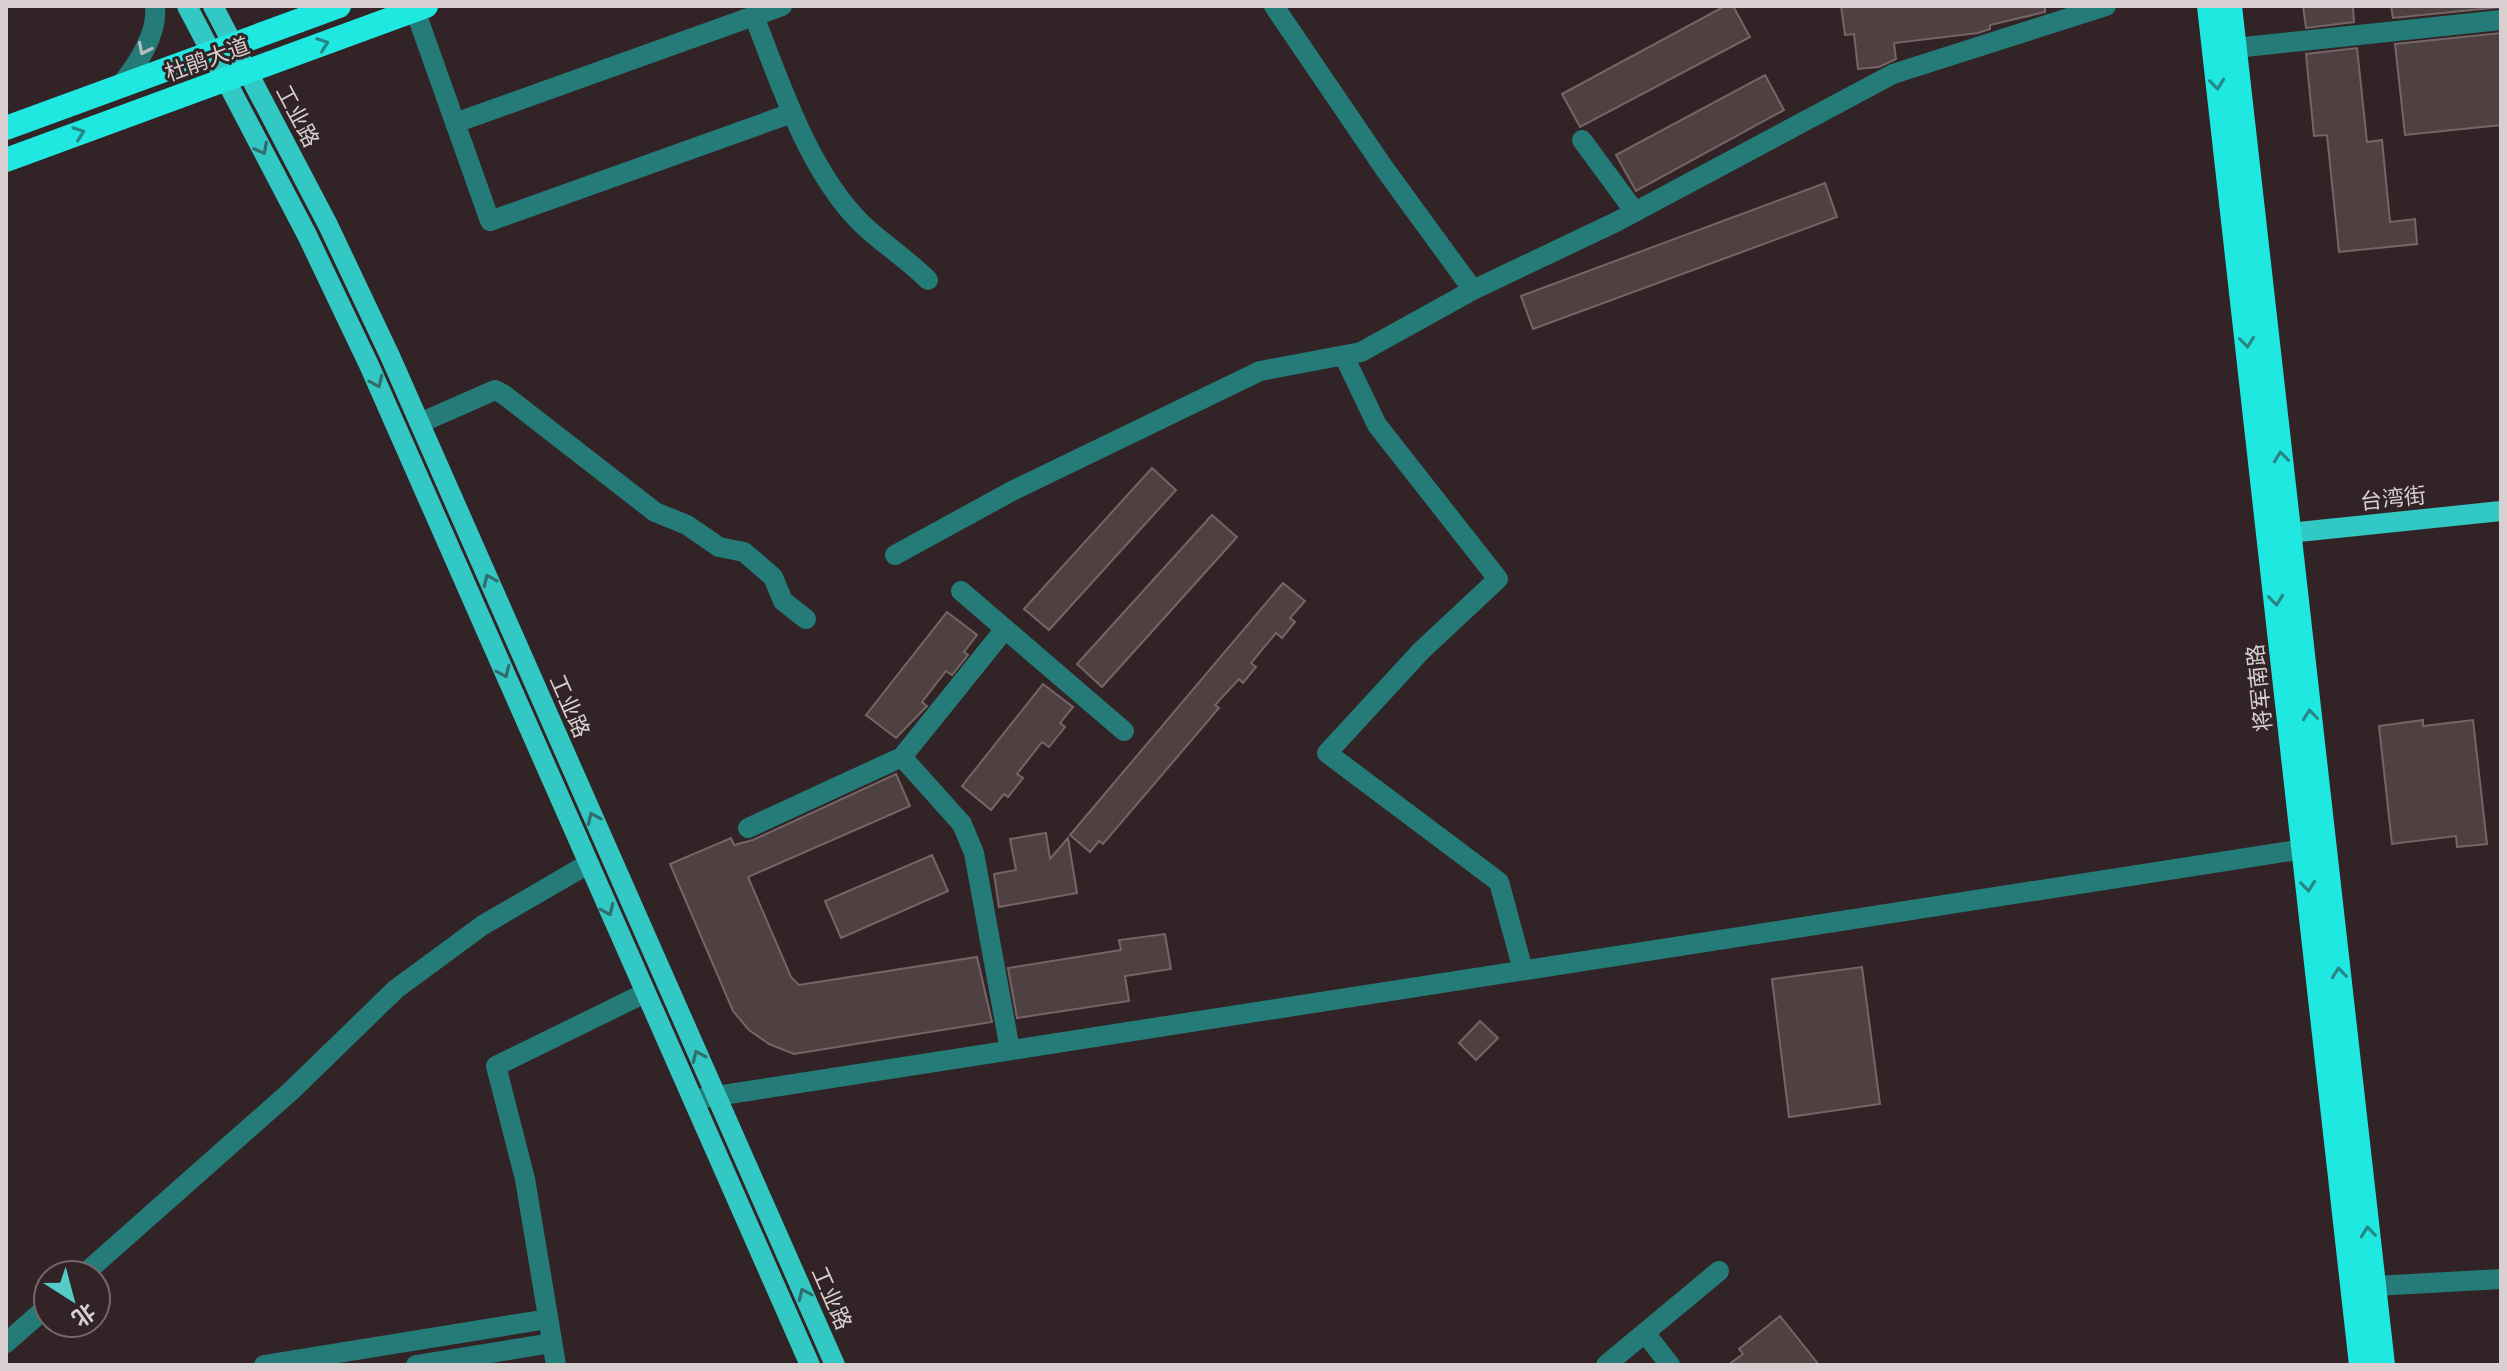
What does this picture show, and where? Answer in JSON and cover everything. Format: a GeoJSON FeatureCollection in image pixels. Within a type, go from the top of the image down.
{"type":"FeatureCollection","features":[{"type":"Feature","properties":{"kind":"highway","name":"杜鹃大道"},"geometry":{"type":"LineString","coordinates":[[6,128],[339,6]]}},
{"type":"Feature","properties":{"kind":"highway","name":"将军南路"},"geometry":{"type":"LineString","coordinates":[[2209,6],[2361,1365]]}},
{"type":"Feature","properties":{"kind":"highway"},"geometry":{"type":"LineString","coordinates":[[2230,6],[2383,1365]]}},
{"type":"Feature","properties":{"kind":"highway","name":"杜鹃大道"},"geometry":{"type":"LineString","coordinates":[[6,160],[421,8]]}},
{"type":"Feature","properties":{"kind":"main road"},"geometry":{"type":"LineString","coordinates":[[187,6],[223,49],[237,76],[369,365],[810,1365]]}},
{"type":"Feature","properties":{"kind":"main road"},"geometry":{"type":"LineString","coordinates":[[213,6],[223,49]]}},
{"type":"Feature","properties":{"kind":"main road","name":"工业路"},"geometry":{"type":"LineString","coordinates":[[237,76],[328,225],[420,423],[835,1365]]}},
{"type":"Feature","properties":{"kind":"main road","name":"台湾街"},"geometry":{"type":"LineString","coordinates":[[2289,533],[2501,511]]}},
{"type":"Feature","properties":{"kind":"street"},"geometry":{"type":"LineString","coordinates":[[119,87],[140,58],[153,31],[155,6]]}},
{"type":"Feature","properties":{"kind":"street"},"geometry":{"type":"LineString","coordinates":[[455,123],[782,6]]}},
{"type":"Feature","properties":{"kind":"street"},"geometry":{"type":"LineString","coordinates":[[1274,6],[1384,168],[1473,290]]}},
{"type":"Feature","properties":{"kind":"street"},"geometry":{"type":"LineString","coordinates":[[895,555],[1012,491],[1260,371],[1361,352],[1473,290],[1635,212],[1893,74],[2106,6]]}},
{"type":"Feature","properties":{"kind":"street"},"geometry":{"type":"LineString","coordinates":[[421,8],[455,123],[490,221],[792,113]]}},
{"type":"Feature","properties":{"kind":"street"},"geometry":{"type":"LineString","coordinates":[[754,16],[792,113],[845,204],[863,224],[928,280]]}},
{"type":"Feature","properties":{"kind":"street"},"geometry":{"type":"LineString","coordinates":[[2235,48],[2501,20]]}},
{"type":"Feature","properties":{"kind":"street"},"geometry":{"type":"LineString","coordinates":[[1582,140],[1635,212]]}},
{"type":"Feature","properties":{"kind":"street"},"geometry":{"type":"LineString","coordinates":[[1344,356],[1377,425],[1498,579],[1421,651],[1327,753],[1499,882],[1523,970]]}},
{"type":"Feature","properties":{"kind":"street"},"geometry":{"type":"LineString","coordinates":[[420,423],[495,390],[503,394],[655,512],[687,525],[719,547],[744,552],[773,577],[783,601],[806,619]]}},
{"type":"Feature","properties":{"kind":"street"},"geometry":{"type":"LineString","coordinates":[[961,591],[1124,731]]}},
{"type":"Feature","properties":{"kind":"street"},"geometry":{"type":"LineString","coordinates":[[748,828],[902,757],[1005,629]]}},
{"type":"Feature","properties":{"kind":"street"},"geometry":{"type":"LineString","coordinates":[[902,757],[962,824],[974,853],[1010,1050]]}},
{"type":"Feature","properties":{"kind":"street"},"geometry":{"type":"LineString","coordinates":[[693,1100],[2304,849]]}},
{"type":"Feature","properties":{"kind":"street"},"geometry":{"type":"LineString","coordinates":[[101,1259],[291,1091],[396,989],[483,925],[588,864]]}},
{"type":"Feature","properties":{"kind":"street"},"geometry":{"type":"LineString","coordinates":[[556,1365],[525,1179],[496,1066],[645,993]]}},
{"type":"Feature","properties":{"kind":"street"},"geometry":{"type":"LineString","coordinates":[[1606,1365],[1719,1271]]}},
{"type":"Feature","properties":{"kind":"street"},"geometry":{"type":"LineString","coordinates":[[2374,1286],[2501,1279]]}},
{"type":"Feature","properties":{"kind":"street"},"geometry":{"type":"LineString","coordinates":[[264,1365],[548,1319]]}},
{"type":"Feature","properties":{"kind":"street"},"geometry":{"type":"LineString","coordinates":[[6,1343],[32,1320]]}},
{"type":"Feature","properties":{"kind":"street"},"geometry":{"type":"LineString","coordinates":[[1645,1333],[1670,1365]]}},
{"type":"Feature","properties":{"kind":"street"},"geometry":{"type":"LineString","coordinates":[[416,1365],[552,1343]]}},
{"type":"Feature","properties":{"kind":"building"},"geometry":{"type":"Polygon","coordinates":[[[1725,6],[1733,6],[1750,37],[1580,127],[1562,94],[1725,6]]]}},
{"type":"Feature","properties":{"kind":"building"},"geometry":{"type":"Polygon","coordinates":[[[1841,6],[2045,6],[2045,12],[1990,25],[1990,29],[1978,33],[1894,43],[1896,59],[1879,67],[1858,69],[1854,34],[1845,35],[1841,6]]]}},
{"type":"Feature","properties":{"kind":"building"},"geometry":{"type":"Polygon","coordinates":[[[2303,6],[2353,6],[2354,22],[2306,28],[2303,6]]]}},
{"type":"Feature","properties":{"kind":"building"},"geometry":{"type":"Polygon","coordinates":[[[2391,6],[2501,6],[2501,7],[2393,18],[2391,6]]]}},
{"type":"Feature","properties":{"kind":"building"},"geometry":{"type":"Polygon","coordinates":[[[2501,33],[2501,125],[2405,135],[2395,44],[2501,33]]]}},
{"type":"Feature","properties":{"kind":"building"},"geometry":{"type":"Polygon","coordinates":[[[2357,48],[2367,142],[2382,140],[2390,222],[2415,219],[2417,244],[2339,252],[2327,135],[2314,136],[2306,54],[2357,48]]]}},
{"type":"Feature","properties":{"kind":"building"},"geometry":{"type":"Polygon","coordinates":[[[1765,75],[1784,110],[1636,191],[1616,155],[1765,75]]]}},
{"type":"Feature","properties":{"kind":"building"},"geometry":{"type":"Polygon","coordinates":[[[1825,183],[1837,217],[1533,329],[1521,296],[1825,183]]]}},
{"type":"Feature","properties":{"kind":"building"},"geometry":{"type":"Polygon","coordinates":[[[1152,468],[1176,490],[1049,630],[1024,609],[1152,468]]]}},
{"type":"Feature","properties":{"kind":"building"},"geometry":{"type":"Polygon","coordinates":[[[1212,515],[1237,537],[1102,687],[1077,664],[1212,515]]]}},
{"type":"Feature","properties":{"kind":"building"},"geometry":{"type":"Polygon","coordinates":[[[1283,583],[1305,601],[1290,618],[1295,622],[1282,638],[1276,633],[1251,663],[1256,667],[1243,683],[1239,679],[1215,705],[1219,708],[1103,844],[1099,841],[1090,852],[1070,835],[1283,583]]]}},
{"type":"Feature","properties":{"kind":"building"},"geometry":{"type":"Polygon","coordinates":[[[947,612],[977,635],[964,652],[968,655],[952,675],[946,671],[922,702],[927,706],[896,738],[866,715],[947,612]]]}},
{"type":"Feature","properties":{"kind":"building"},"geometry":{"type":"Polygon","coordinates":[[[1043,684],[1073,707],[1060,723],[1065,727],[1049,747],[1042,742],[1017,774],[1023,778],[1008,797],[1004,794],[991,810],[962,786],[1043,684]]]}},
{"type":"Feature","properties":{"kind":"building"},"geometry":{"type":"Polygon","coordinates":[[[2423,720],[2423,726],[2473,720],[2487,844],[2457,847],[2456,836],[2392,844],[2379,726],[2423,720]]]}},
{"type":"Feature","properties":{"kind":"building"},"geometry":{"type":"Polygon","coordinates":[[[896,774],[910,806],[748,877],[791,977],[799,985],[977,957],[992,1022],[794,1054],[769,1044],[749,1030],[733,1011],[670,864],[731,838],[734,845],[753,840],[896,774]]]}},
{"type":"Feature","properties":{"kind":"building"},"geometry":{"type":"Polygon","coordinates":[[[1046,833],[1050,859],[1068,838],[1077,893],[999,907],[994,874],[1016,870],[1010,839],[1046,833]]]}},
{"type":"Feature","properties":{"kind":"building"},"geometry":{"type":"Polygon","coordinates":[[[932,855],[948,891],[841,938],[825,901],[932,855]]]}},
{"type":"Feature","properties":{"kind":"building"},"geometry":{"type":"Polygon","coordinates":[[[1165,934],[1171,969],[1125,976],[1129,1001],[1017,1018],[1008,968],[1121,950],[1119,940],[1165,934]]]}},
{"type":"Feature","properties":{"kind":"building"},"geometry":{"type":"Polygon","coordinates":[[[1862,967],[1880,1104],[1789,1117],[1772,979],[1862,967]]]}},
{"type":"Feature","properties":{"kind":"building"},"geometry":{"type":"Polygon","coordinates":[[[1480,1021],[1498,1038],[1476,1060],[1459,1043],[1480,1021]]]}},
{"type":"Feature","properties":{"kind":"building"},"geometry":{"type":"Polygon","coordinates":[[[1780,1316],[1819,1365],[1728,1365],[1743,1354],[1739,1349],[1780,1316]]]}}]}
